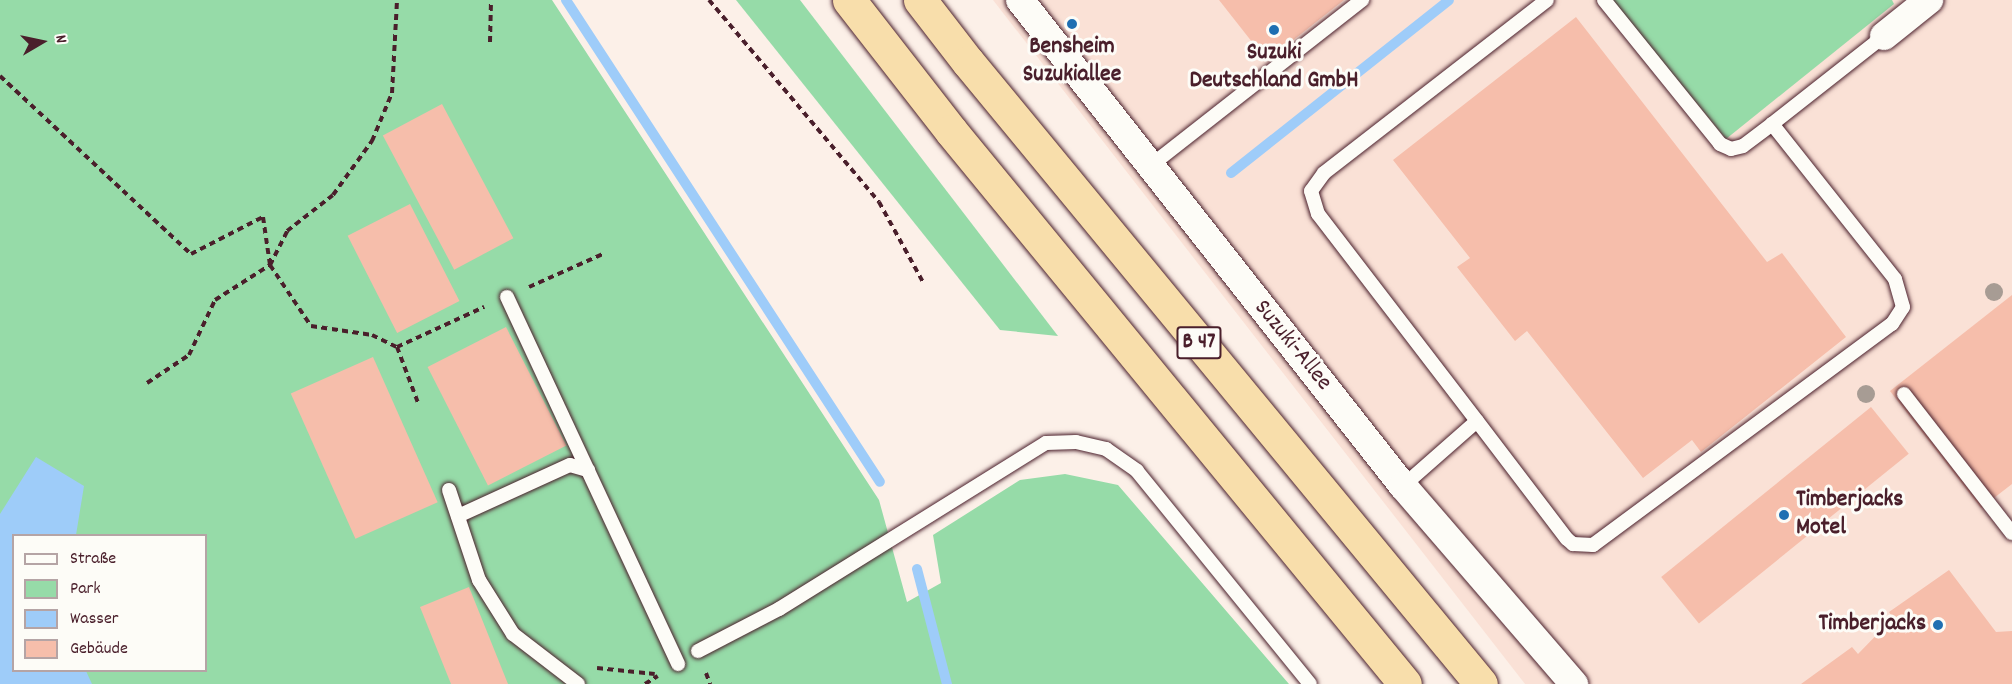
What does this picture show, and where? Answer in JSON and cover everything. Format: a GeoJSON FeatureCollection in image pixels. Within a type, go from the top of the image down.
{"type":"FeatureCollection","features":[{"type":"Feature","properties":{"kind":"highway","name":"B 47"},"geometry":{"type":"LineString","coordinates":[[849,0],[951,131],[1405,684]]}},
{"type":"Feature","properties":{"kind":"highway","name":"B 47"},"geometry":{"type":"LineString","coordinates":[[920,0],[968,62],[1481,684]]}},
{"type":"Feature","properties":{"kind":"street","name":"Suzuki-Allee"},"geometry":{"type":"LineString","coordinates":[[1020,0],[1402,486],[1574,684]]}},
{"type":"Feature","properties":{"kind":"street"},"geometry":{"type":"LineString","coordinates":[[1884,36],[1929,0]]}},
{"type":"Feature","properties":{"kind":"lane"},"geometry":{"type":"LineString","coordinates":[[1149,167],[1362,0]]}},
{"type":"Feature","properties":{"kind":"lane"},"geometry":{"type":"LineString","coordinates":[[1547,0],[1324,173],[1311,191],[1318,214],[1573,544],[1593,545],[1892,324],[1903,307],[1896,279],[1772,124]]}},
{"type":"Feature","properties":{"kind":"lane"},"geometry":{"type":"LineString","coordinates":[[1604,0],[1720,144],[1731,149],[1743,146],[1884,36]]}},
{"type":"Feature","properties":{"kind":"lane"},"geometry":{"type":"LineString","coordinates":[[507,297],[678,664]]}},
{"type":"Feature","properties":{"kind":"lane"},"geometry":{"type":"LineString","coordinates":[[1904,394],[2012,533]]}},
{"type":"Feature","properties":{"kind":"lane"},"geometry":{"type":"LineString","coordinates":[[1402,486],[1478,422]]}},
{"type":"Feature","properties":{"kind":"lane"},"geometry":{"type":"LineString","coordinates":[[698,651],[779,609],[1046,443],[1076,442],[1106,449],[1137,471],[1310,684]]}},
{"type":"Feature","properties":{"kind":"lane"},"geometry":{"type":"LineString","coordinates":[[458,516],[570,465],[588,470]]}},
{"type":"Feature","properties":{"kind":"lane"},"geometry":{"type":"LineString","coordinates":[[449,490],[479,580],[513,634],[578,684]]}},
{"type":"Feature","properties":{"kind":"path"},"geometry":{"type":"LineString","coordinates":[[147,383],[189,355],[215,300],[270,265],[287,231],[333,195],[372,141],[392,93],[397,0]]}},
{"type":"Feature","properties":{"kind":"path"},"geometry":{"type":"LineString","coordinates":[[490,42],[491,0]]}},
{"type":"Feature","properties":{"kind":"path"},"geometry":{"type":"LineString","coordinates":[[709,0],[879,202],[924,284]]}},
{"type":"Feature","properties":{"kind":"path"},"geometry":{"type":"LineString","coordinates":[[0,76],[191,254],[263,217],[270,265],[311,326],[372,335],[397,348],[418,403]]}},
{"type":"Feature","properties":{"kind":"path"},"geometry":{"type":"LineString","coordinates":[[555,666],[661,674]]}},
{"type":"Feature","properties":{"kind":"shaded area"},"geometry":{"type":"Polygon","coordinates":[[[993,0],[2012,0],[2012,684],[1525,684],[993,0]]]}},
{"type":"Feature","properties":{"kind":"green space"},"geometry":{"type":"Polygon","coordinates":[[[0,0],[552,0],[879,500],[907,602],[941,583],[933,535],[1020,480],[1065,474],[1118,485],[1289,684],[0,684],[0,0]]]}},
{"type":"Feature","properties":{"kind":"green space"},"geometry":{"type":"Polygon","coordinates":[[[736,0],[800,0],[1058,336],[1000,330],[736,0]]]}},
{"type":"Feature","properties":{"kind":"green space"},"geometry":{"type":"Polygon","coordinates":[[[1612,0],[1892,0],[1894,4],[1726,139],[1612,0]]]}},
{"type":"Feature","properties":{"kind":"water"},"geometry":{"type":"Polygon","coordinates":[[[36,457],[84,486],[76,534],[12,534],[12,672],[86,672],[92,684],[0,684],[0,514],[36,457]]]}},
{"type":"Feature","properties":{"kind":"building","name":"Suzuki Deutschland GmbH"},"geometry":{"type":"Polygon","coordinates":[[[1219,0],[1344,0],[1267,61],[1219,0]]]}},
{"type":"Feature","properties":{"kind":"building"},"geometry":{"type":"Polygon","coordinates":[[[1576,17],[1767,262],[1782,253],[1846,337],[1701,452],[1692,440],[1643,478],[1527,331],[1515,341],[1457,267],[1470,258],[1393,160],[1576,17]]]}},
{"type":"Feature","properties":{"kind":"building"},"geometry":{"type":"Polygon","coordinates":[[[442,104],[513,238],[454,270],[383,135],[442,104]]]}},
{"type":"Feature","properties":{"kind":"building"},"geometry":{"type":"Polygon","coordinates":[[[410,204],[459,301],[397,333],[348,236],[410,204]]]}},
{"type":"Feature","properties":{"kind":"building"},"geometry":{"type":"Polygon","coordinates":[[[2012,295],[2012,484],[1981,508],[1890,391],[2012,295]]]}},
{"type":"Feature","properties":{"kind":"building"},"geometry":{"type":"Polygon","coordinates":[[[506,327],[566,446],[488,485],[428,367],[506,327]]]}},
{"type":"Feature","properties":{"kind":"building"},"geometry":{"type":"Polygon","coordinates":[[[373,357],[438,502],[355,539],[291,394],[373,357]]]}},
{"type":"Feature","properties":{"kind":"building","name":"Timberjacks Motel"},"geometry":{"type":"Polygon","coordinates":[[[1871,407],[1909,454],[1699,624],[1661,577],[1871,407]]]}},
{"type":"Feature","properties":{"kind":"building","name":"Timberjacks"},"geometry":{"type":"Polygon","coordinates":[[[1949,570],[1996,632],[2012,631],[2012,684],[1801,684],[1852,647],[1858,654],[1893,618],[1889,612],[1949,570]]]}},
{"type":"Feature","properties":{"kind":"building"},"geometry":{"type":"Polygon","coordinates":[[[469,587],[508,684],[451,684],[420,607],[469,587]]]}},
{"type":"Feature","properties":{"kind":"waterway"},"geometry":{"type":"LineString","coordinates":[[566,0],[880,482]]}},
{"type":"Feature","properties":{"kind":"waterway"},"geometry":{"type":"LineString","coordinates":[[1231,173],[1449,0]]}},
{"type":"Feature","properties":{"kind":"waterway"},"geometry":{"type":"LineString","coordinates":[[917,569],[947,684]]}},
{"type":"Feature","properties":{"kind":"place","name":"Bensheim Suzukiallee"},"geometry":{"type":"Point","coordinates":[1072,24]}},
{"type":"Feature","properties":{"kind":"place","name":"Suzuki Deutschland GmbH"},"geometry":{"type":"Point","coordinates":[1274,30]}},
{"type":"Feature","properties":{"kind":"place","name":"Timberjacks Motel"},"geometry":{"type":"Point","coordinates":[1784,515]}},
{"type":"Feature","properties":{"kind":"place","name":"Timberjacks"},"geometry":{"type":"Point","coordinates":[1938,625]}}]}
